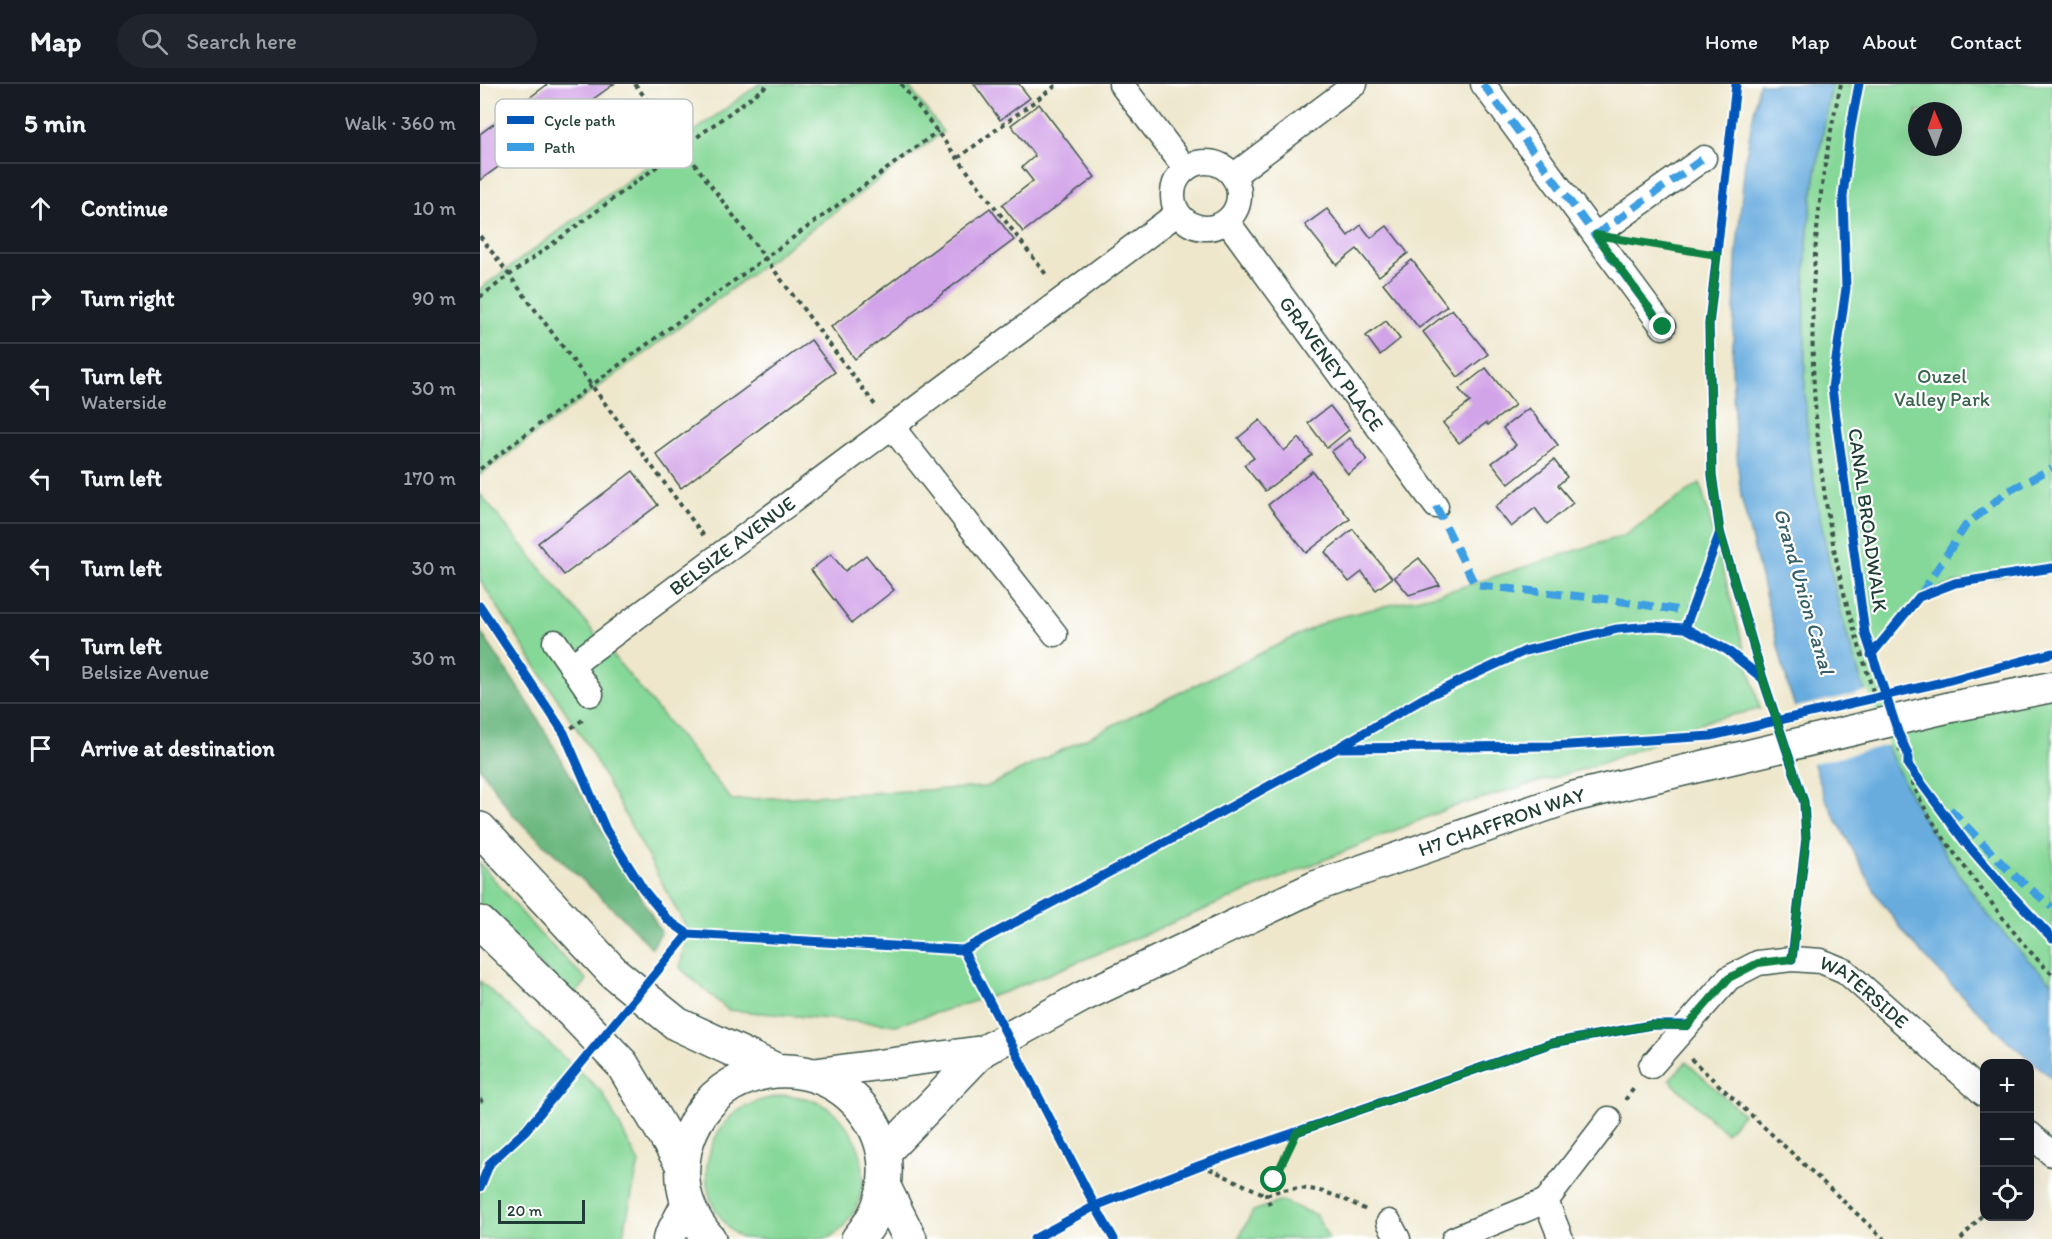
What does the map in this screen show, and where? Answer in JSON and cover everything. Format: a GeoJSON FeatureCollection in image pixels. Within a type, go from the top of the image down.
{"type":"FeatureCollection","features":[{"type":"Feature","properties":{"kind":"main road"},"geometry":{"type":"LineString","coordinates":[[480,829],[614,973],[677,1024],[776,1070],[811,1074],[837,1085],[859,1103],[875,1127],[884,1154],[884,1187],[875,1214],[858,1239]]}},
{"type":"Feature","properties":{"kind":"main road"},"geometry":{"type":"LineString","coordinates":[[480,922],[622,1064],[682,1164]]}},
{"type":"Feature","properties":{"kind":"main road"},"geometry":{"type":"LineString","coordinates":[[710,1239],[700,1228],[687,1203],[682,1183],[682,1164],[688,1136],[702,1111],[722,1090],[748,1076],[776,1070]]}},
{"type":"Feature","properties":{"kind":"main road"},"geometry":{"type":"LineString","coordinates":[[884,1187],[910,1239]]}},
{"type":"Feature","properties":{"kind":"street"},"geometry":{"type":"LineString","coordinates":[[1121,84],[1186,169]]}},
{"type":"Feature","properties":{"kind":"street"},"geometry":{"type":"LineString","coordinates":[[1233,176],[1355,84]]}},
{"type":"Feature","properties":{"kind":"street"},"geometry":{"type":"LineString","coordinates":[[1483,84],[1663,327]]}},
{"type":"Feature","properties":{"kind":"street"},"geometry":{"type":"LineString","coordinates":[[1596,235],[1704,158]]}},
{"type":"Feature","properties":{"kind":"street"},"geometry":{"type":"LineString","coordinates":[[1206,162],[1225,168],[1233,176],[1239,194],[1238,205],[1227,221],[1217,227],[1206,229],[1195,227],[1178,213],[1172,194],[1179,176],[1186,169],[1206,162]]}},
{"type":"Feature","properties":{"kind":"street","name":"BELSIZE AVENUE"},"geometry":{"type":"LineString","coordinates":[[572,666],[1178,213]]}},
{"type":"Feature","properties":{"kind":"street","name":"GRAVENEY PLACE"},"geometry":{"type":"LineString","coordinates":[[1227,221],[1436,506]]}},
{"type":"Feature","properties":{"kind":"street"},"geometry":{"type":"LineString","coordinates":[[892,427],[1055,634]]}},
{"type":"Feature","properties":{"kind":"street"},"geometry":{"type":"LineString","coordinates":[[555,642],[591,694]]}},
{"type":"Feature","properties":{"kind":"street","name":"H7 CHAFFRON WAY"},"geometry":{"type":"LineString","coordinates":[[884,1154],[983,1051],[1082,997],[1316,886],[1572,797],[1951,707],[2052,687]]}},
{"type":"Feature","properties":{"kind":"street","name":"WATERSIDE"},"geometry":{"type":"LineString","coordinates":[[1651,1066],[1729,978],[1758,963],[1792,959],[1821,961],[1845,971],[1980,1090]]}},
{"type":"Feature","properties":{"kind":"street","name":"H7 CHAFFRON WAY"},"geometry":{"type":"LineString","coordinates":[[811,1074],[983,1051]]}},
{"type":"Feature","properties":{"kind":"street"},"geometry":{"type":"LineString","coordinates":[[1454,1239],[1546,1201],[1609,1119]]}},
{"type":"Feature","properties":{"kind":"street"},"geometry":{"type":"LineString","coordinates":[[2034,1138],[2052,1154]]}},
{"type":"Feature","properties":{"kind":"street"},"geometry":{"type":"LineString","coordinates":[[1546,1201],[1562,1239]]}},
{"type":"Feature","properties":{"kind":"street"},"geometry":{"type":"LineString","coordinates":[[668,1239],[687,1203]]}},
{"type":"Feature","properties":{"kind":"path"},"geometry":{"type":"LineString","coordinates":[[635,84],[646,99]]}},
{"type":"Feature","properties":{"kind":"path"},"geometry":{"type":"LineString","coordinates":[[693,141],[769,84]]}},
{"type":"Feature","properties":{"kind":"path"},"geometry":{"type":"LineString","coordinates":[[901,84],[1064,298]]}},
{"type":"Feature","properties":{"kind":"path"},"geometry":{"type":"LineString","coordinates":[[958,158],[1058,84]]}},
{"type":"Feature","properties":{"kind":"path"},"geometry":{"type":"LineString","coordinates":[[1841,84],[1816,223],[1815,408],[1820,470],[1841,582],[1877,706]]}},
{"type":"Feature","properties":{"kind":"path"},"geometry":{"type":"LineString","coordinates":[[480,469],[590,385],[765,260],[938,131]]}},
{"type":"Feature","properties":{"kind":"path"},"geometry":{"type":"LineString","coordinates":[[693,160],[765,260],[892,427]]}},
{"type":"Feature","properties":{"kind":"path"},"geometry":{"type":"LineString","coordinates":[[480,297],[657,168]]}},
{"type":"Feature","properties":{"kind":"path"},"geometry":{"type":"LineString","coordinates":[[1596,235],[1717,255]]}},
{"type":"Feature","properties":{"kind":"path"},"geometry":{"type":"LineString","coordinates":[[480,236],[719,555]]}},
{"type":"Feature","properties":{"kind":"path"},"geometry":{"type":"LineString","coordinates":[[1716,267],[1718,243]]}},
{"type":"Feature","properties":{"kind":"path"},"geometry":{"type":"LineString","coordinates":[[558,724],[569,744]]}},
{"type":"Feature","properties":{"kind":"path"},"geometry":{"type":"LineString","coordinates":[[1899,742],[1908,754],[1908,765],[1921,802],[1948,845],[2005,921],[2035,958],[2052,974]]}},
{"type":"Feature","properties":{"kind":"path"},"geometry":{"type":"LineString","coordinates":[[1908,765],[1930,794]]}},
{"type":"Feature","properties":{"kind":"path"},"geometry":{"type":"LineString","coordinates":[[1673,1042],[1884,1239]]}},
{"type":"Feature","properties":{"kind":"path"},"geometry":{"type":"LineString","coordinates":[[1609,1119],[1651,1066]]}},
{"type":"Feature","properties":{"kind":"path"},"geometry":{"type":"LineString","coordinates":[[481,1099],[492,1106]]}},
{"type":"Feature","properties":{"kind":"path"},"geometry":{"type":"LineString","coordinates":[[1287,1135],[1308,1128]]}},
{"type":"Feature","properties":{"kind":"path"},"geometry":{"type":"LineString","coordinates":[[1266,1195],[1297,1132]]}},
{"type":"Feature","properties":{"kind":"path"},"geometry":{"type":"LineString","coordinates":[[1190,1169],[1212,1161]]}},
{"type":"Feature","properties":{"kind":"path"},"geometry":{"type":"LineString","coordinates":[[1201,1165],[1266,1195],[1270,1205]]}},
{"type":"Feature","properties":{"kind":"path"},"geometry":{"type":"LineString","coordinates":[[1266,1195],[1295,1187],[1318,1189],[1346,1200],[1393,1230]]}},
{"type":"Feature","properties":{"kind":"path"},"geometry":{"type":"LineString","coordinates":[[1961,1239],[1980,1218]]}},
{"type":"Feature","properties":{"kind":"green space"},"geometry":{"type":"Polygon","coordinates":[[[759,84],[907,84],[943,132],[480,475],[480,289],[645,168],[693,168],[693,132],[759,84]]]}},
{"type":"Feature","properties":{"kind":"green space","name":"Ouzel Valley Park"},"geometry":{"type":"Polygon","coordinates":[[[1832,84],[2052,84],[2052,568],[1955,583],[1919,597],[1871,655],[1898,732],[2052,687],[2052,982],[2003,933],[1975,897],[1936,839],[1915,803],[1879,729],[1852,653],[1831,573],[1808,442],[1805,404],[1807,238],[1816,170],[1832,84]]]}},
{"type":"Feature","properties":{"kind":"green space"},"geometry":{"type":"Polygon","coordinates":[[[1700,483],[1760,709],[1710,720],[1597,765],[1449,808],[1008,991],[896,1025],[728,1010],[680,968],[687,929],[586,743],[480,580],[480,494],[732,800],[986,787],[1331,619],[1449,591],[1625,535],[1700,483]]]}},
{"type":"Feature","properties":{"kind":"green space"},"geometry":{"type":"Polygon","coordinates":[[[480,631],[531,707],[661,932],[652,948],[513,815],[480,768],[480,631]]]}},
{"type":"Feature","properties":{"kind":"green space"},"geometry":{"type":"Polygon","coordinates":[[[480,863],[539,933],[587,980],[573,998],[480,904],[480,863]]]}},
{"type":"Feature","properties":{"kind":"green space"},"geometry":{"type":"Polygon","coordinates":[[[480,981],[602,1092],[639,1163],[622,1239],[480,1239],[480,981]]]}},
{"type":"Feature","properties":{"kind":"green space"},"geometry":{"type":"Polygon","coordinates":[[[1686,1062],[1743,1114],[1726,1133],[1669,1080],[1686,1062]]]}},
{"type":"Feature","properties":{"kind":"green space"},"geometry":{"type":"Polygon","coordinates":[[[785,1095],[809,1099],[826,1107],[849,1129],[861,1158],[862,1189],[852,1215],[837,1232],[828,1238],[742,1238],[725,1223],[711,1200],[707,1186],[707,1172],[712,1144],[727,1120],[738,1111],[755,1102],[785,1095]]]}},
{"type":"Feature","properties":{"kind":"green space"},"geometry":{"type":"Polygon","coordinates":[[[1282,1201],[1316,1215],[1329,1239],[1238,1239],[1253,1211],[1282,1201]]]}},
{"type":"Feature","properties":{"kind":"water","name":"Grand Union Canal"},"geometry":{"type":"Polygon","coordinates":[[[1759,84],[1832,84],[1816,170],[1805,270],[1805,396],[1808,442],[1831,573],[1852,653],[1865,691],[1879,729],[1915,803],[1961,878],[1989,915],[2003,933],[2052,982],[2052,1078],[2034,1063],[2034,1059],[2029,1059],[2008,1041],[1909,939],[1878,897],[1825,798],[1788,686],[1741,497],[1732,368],[1736,259],[1745,161],[1759,84]]]}},
{"type":"Feature","properties":{"kind":"pier"},"geometry":{"type":"Polygon","coordinates":[[[1868,691],[1889,745],[1810,764],[1792,708],[1868,691]]]}},
{"type":"Feature","properties":{"kind":"building"},"geometry":{"type":"Polygon","coordinates":[[[548,84],[614,84],[593,99],[528,99],[548,84]]]}},
{"type":"Feature","properties":{"kind":"building"},"geometry":{"type":"Polygon","coordinates":[[[974,84],[1019,84],[1030,98],[1000,120],[974,84]]]}},
{"type":"Feature","properties":{"kind":"building"},"geometry":{"type":"Polygon","coordinates":[[[1039,104],[1095,177],[1023,232],[1002,205],[1033,181],[1022,167],[1035,156],[1011,125],[1039,104]]]}},
{"type":"Feature","properties":{"kind":"building"},"geometry":{"type":"Polygon","coordinates":[[[495,123],[497,168],[480,180],[480,134],[495,123]]]}},
{"type":"Feature","properties":{"kind":"building"},"geometry":{"type":"Polygon","coordinates":[[[990,208],[1014,240],[855,359],[831,327],[990,208]]]}},
{"type":"Feature","properties":{"kind":"building"},"geometry":{"type":"Polygon","coordinates":[[[1327,209],[1348,236],[1361,225],[1371,238],[1387,226],[1408,253],[1379,276],[1357,249],[1337,265],[1305,225],[1327,209]]]}},
{"type":"Feature","properties":{"kind":"building"},"geometry":{"type":"Polygon","coordinates":[[[1412,260],[1447,306],[1419,328],[1383,283],[1412,260]]]}},
{"type":"Feature","properties":{"kind":"building"},"geometry":{"type":"Polygon","coordinates":[[[1452,309],[1488,354],[1458,377],[1423,332],[1452,309]]]}},
{"type":"Feature","properties":{"kind":"building"},"geometry":{"type":"Polygon","coordinates":[[[1386,321],[1400,339],[1380,355],[1366,336],[1386,321]]]}},
{"type":"Feature","properties":{"kind":"building"},"geometry":{"type":"Polygon","coordinates":[[[811,340],[835,372],[681,488],[656,454],[811,340]]]}},
{"type":"Feature","properties":{"kind":"building"},"geometry":{"type":"Polygon","coordinates":[[[1486,368],[1515,405],[1459,443],[1443,423],[1470,402],[1459,389],[1486,368]]]}},
{"type":"Feature","properties":{"kind":"building"},"geometry":{"type":"Polygon","coordinates":[[[1330,406],[1349,430],[1327,448],[1308,423],[1330,406]]]}},
{"type":"Feature","properties":{"kind":"building"},"geometry":{"type":"Polygon","coordinates":[[[1529,408],[1558,445],[1509,484],[1492,463],[1516,445],[1503,428],[1529,408]]]}},
{"type":"Feature","properties":{"kind":"building"},"geometry":{"type":"Polygon","coordinates":[[[1260,420],[1284,451],[1299,438],[1312,455],[1265,491],[1244,465],[1254,458],[1238,438],[1260,420]]]}},
{"type":"Feature","properties":{"kind":"building"},"geometry":{"type":"Polygon","coordinates":[[[1350,438],[1367,460],[1348,474],[1331,452],[1350,438]]]}},
{"type":"Feature","properties":{"kind":"building"},"geometry":{"type":"Polygon","coordinates":[[[1554,460],[1567,477],[1558,485],[1573,503],[1547,524],[1535,508],[1511,527],[1495,507],[1554,460]]]}},
{"type":"Feature","properties":{"kind":"building"},"geometry":{"type":"Polygon","coordinates":[[[633,471],[658,505],[564,575],[538,543],[633,471]]]}},
{"type":"Feature","properties":{"kind":"building"},"geometry":{"type":"Polygon","coordinates":[[[1312,471],[1350,519],[1306,553],[1268,505],[1312,471]]]}},
{"type":"Feature","properties":{"kind":"building"},"geometry":{"type":"Polygon","coordinates":[[[1353,529],[1392,578],[1376,590],[1362,572],[1349,582],[1325,552],[1353,529]]]}},
{"type":"Feature","properties":{"kind":"building"},"geometry":{"type":"Polygon","coordinates":[[[831,554],[845,571],[866,555],[894,590],[852,623],[811,570],[831,554]]]}},
{"type":"Feature","properties":{"kind":"building"},"geometry":{"type":"Polygon","coordinates":[[[1419,558],[1440,585],[1409,595],[1394,577],[1419,558]]]}},
{"type":"Feature","properties":{"kind":"marked path"},"geometry":{"type":"LineString","coordinates":[[1483,84],[1663,327]]}},
{"type":"Feature","properties":{"kind":"marked path"},"geometry":{"type":"LineString","coordinates":[[1596,235],[1704,158]]}},
{"type":"Feature","properties":{"kind":"marked path"},"geometry":{"type":"LineString","coordinates":[[1921,594],[1966,525],[2007,492],[2052,468]]}},
{"type":"Feature","properties":{"kind":"marked path"},"geometry":{"type":"LineString","coordinates":[[1436,506],[1475,585],[1605,599],[1691,612]]}},
{"type":"Feature","properties":{"kind":"marked path"},"geometry":{"type":"LineString","coordinates":[[1950,809],[2009,871],[2052,907]]}},
{"type":"Feature","properties":{"kind":"cycle path"},"geometry":{"type":"LineString","coordinates":[[1736,84],[1709,324],[1712,475],[1720,532],[1763,679],[1804,802],[1806,839],[1792,959]]}},
{"type":"Feature","properties":{"kind":"cycle path","name":"CANAL BROADWALK"},"geometry":{"type":"LineString","coordinates":[[1859,84],[1850,132],[1843,197],[1846,288],[1832,388],[1865,633],[1898,732],[1908,754],[1908,765],[1965,842],[2052,938]]}},
{"type":"Feature","properties":{"kind":"cycle path"},"geometry":{"type":"LineString","coordinates":[[1685,628],[1720,532]]}},
{"type":"Feature","properties":{"kind":"cycle path","name":"CANAL BROADWALK"},"geometry":{"type":"LineString","coordinates":[[1871,655],[1919,597],[1955,583],[2052,568]]}},
{"type":"Feature","properties":{"kind":"cycle path"},"geometry":{"type":"LineString","coordinates":[[480,606],[564,733],[606,830],[643,889],[668,920],[688,934],[526,1130],[490,1163],[480,1187]]}},
{"type":"Feature","properties":{"kind":"cycle path"},"geometry":{"type":"LineString","coordinates":[[1341,746],[1426,697],[1525,651],[1617,629],[1653,626],[1685,628],[1727,650],[1763,679]]}},
{"type":"Feature","properties":{"kind":"cycle path"},"geometry":{"type":"LineString","coordinates":[[688,934],[963,950],[1338,748],[1554,746],[1711,736],[1943,682],[2052,653]]}},
{"type":"Feature","properties":{"kind":"cycle path"},"geometry":{"type":"LineString","coordinates":[[963,950],[1114,1239]]}},
{"type":"Feature","properties":{"kind":"cycle path"},"geometry":{"type":"LineString","coordinates":[[1034,1239],[1095,1206],[1201,1165],[1552,1043],[1651,1025],[1687,1025]]}},
{"type":"Feature","properties":{"kind":"route"},"geometry":{"type":"LineString","coordinates":[[1274,1180],[1297,1132],[1552,1043],[1652,1025],[1687,1026],[1729,978],[1758,963],[1792,959],[1806,839],[1804,802],[1763,679],[1720,532],[1712,475],[1709,395],[1709,324],[1717,255],[1596,235],[1663,327]]}}]}
